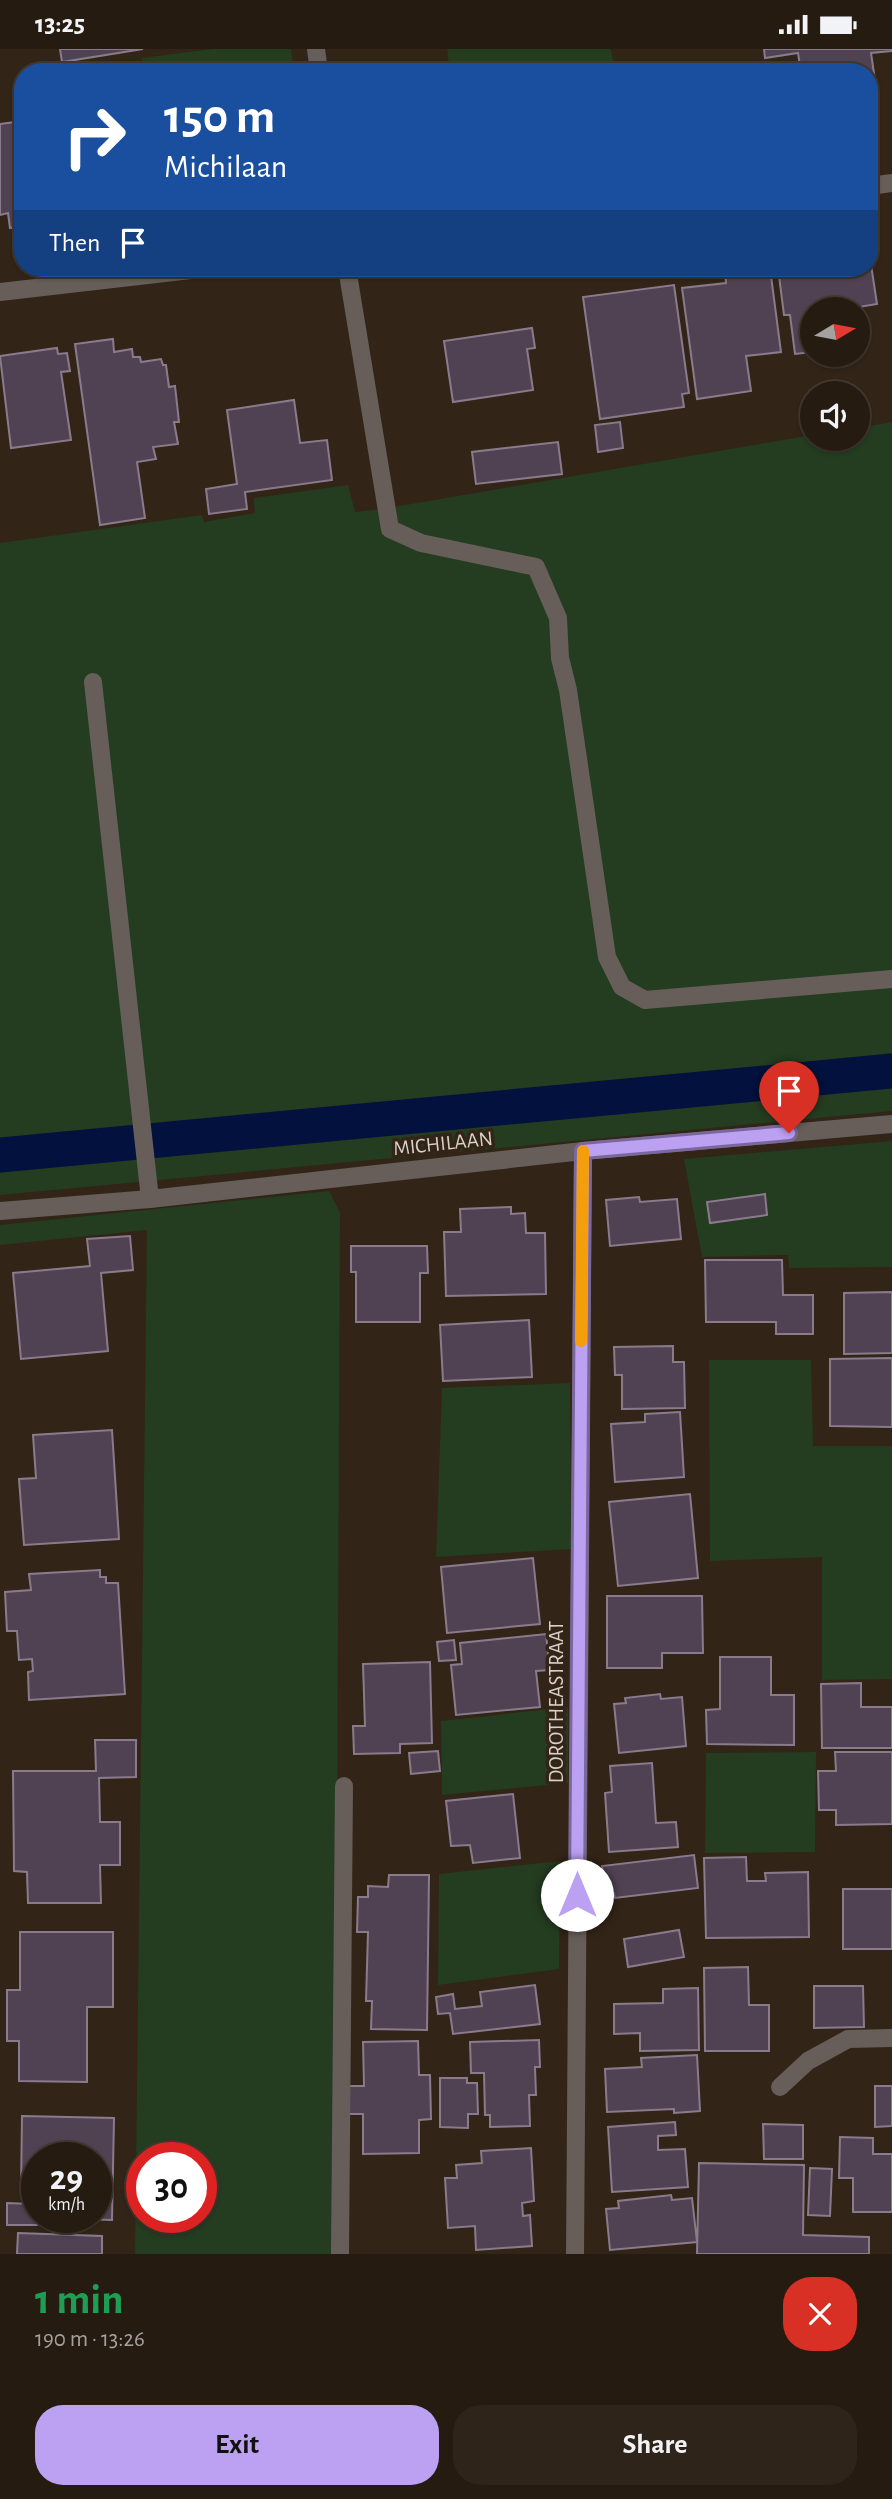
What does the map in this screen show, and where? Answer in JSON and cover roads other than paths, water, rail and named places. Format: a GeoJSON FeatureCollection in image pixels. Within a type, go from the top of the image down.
{"type":"FeatureCollection","features":[{"type":"Feature","properties":{"kind":"street"},"geometry":{"type":"LineString","coordinates":[[0,292],[130,277]]}},
{"type":"Feature","properties":{"kind":"street"},"geometry":{"type":"LineString","coordinates":[[348,277],[390,529],[421,543],[536,567],[558,618],[561,658],[607,957],[622,987],[645,1000],[892,979]]}},
{"type":"Feature","properties":{"kind":"street"},"geometry":{"type":"LineString","coordinates":[[93,683],[150,1199]]}},
{"type":"Feature","properties":{"kind":"street","name":"MICHILAAN"},"geometry":{"type":"LineString","coordinates":[[0,1211],[150,1199],[583,1151],[892,1124]]}},
{"type":"Feature","properties":{"kind":"street","name":"DOROTHEASTRAAT"},"geometry":{"type":"LineString","coordinates":[[575,2254],[583,1151]]}},
{"type":"Feature","properties":{"kind":"street"},"geometry":{"type":"LineString","coordinates":[[340,2254],[344,1786]]}},
{"type":"Feature","properties":{"kind":"street"},"geometry":{"type":"LineString","coordinates":[[780,2087],[808,2061],[848,2039],[892,2038]]}},
{"type":"Feature","properties":{"kind":"waterway"},"geometry":{"type":"LineString","coordinates":[[0,1155],[892,1071]]}}]}
